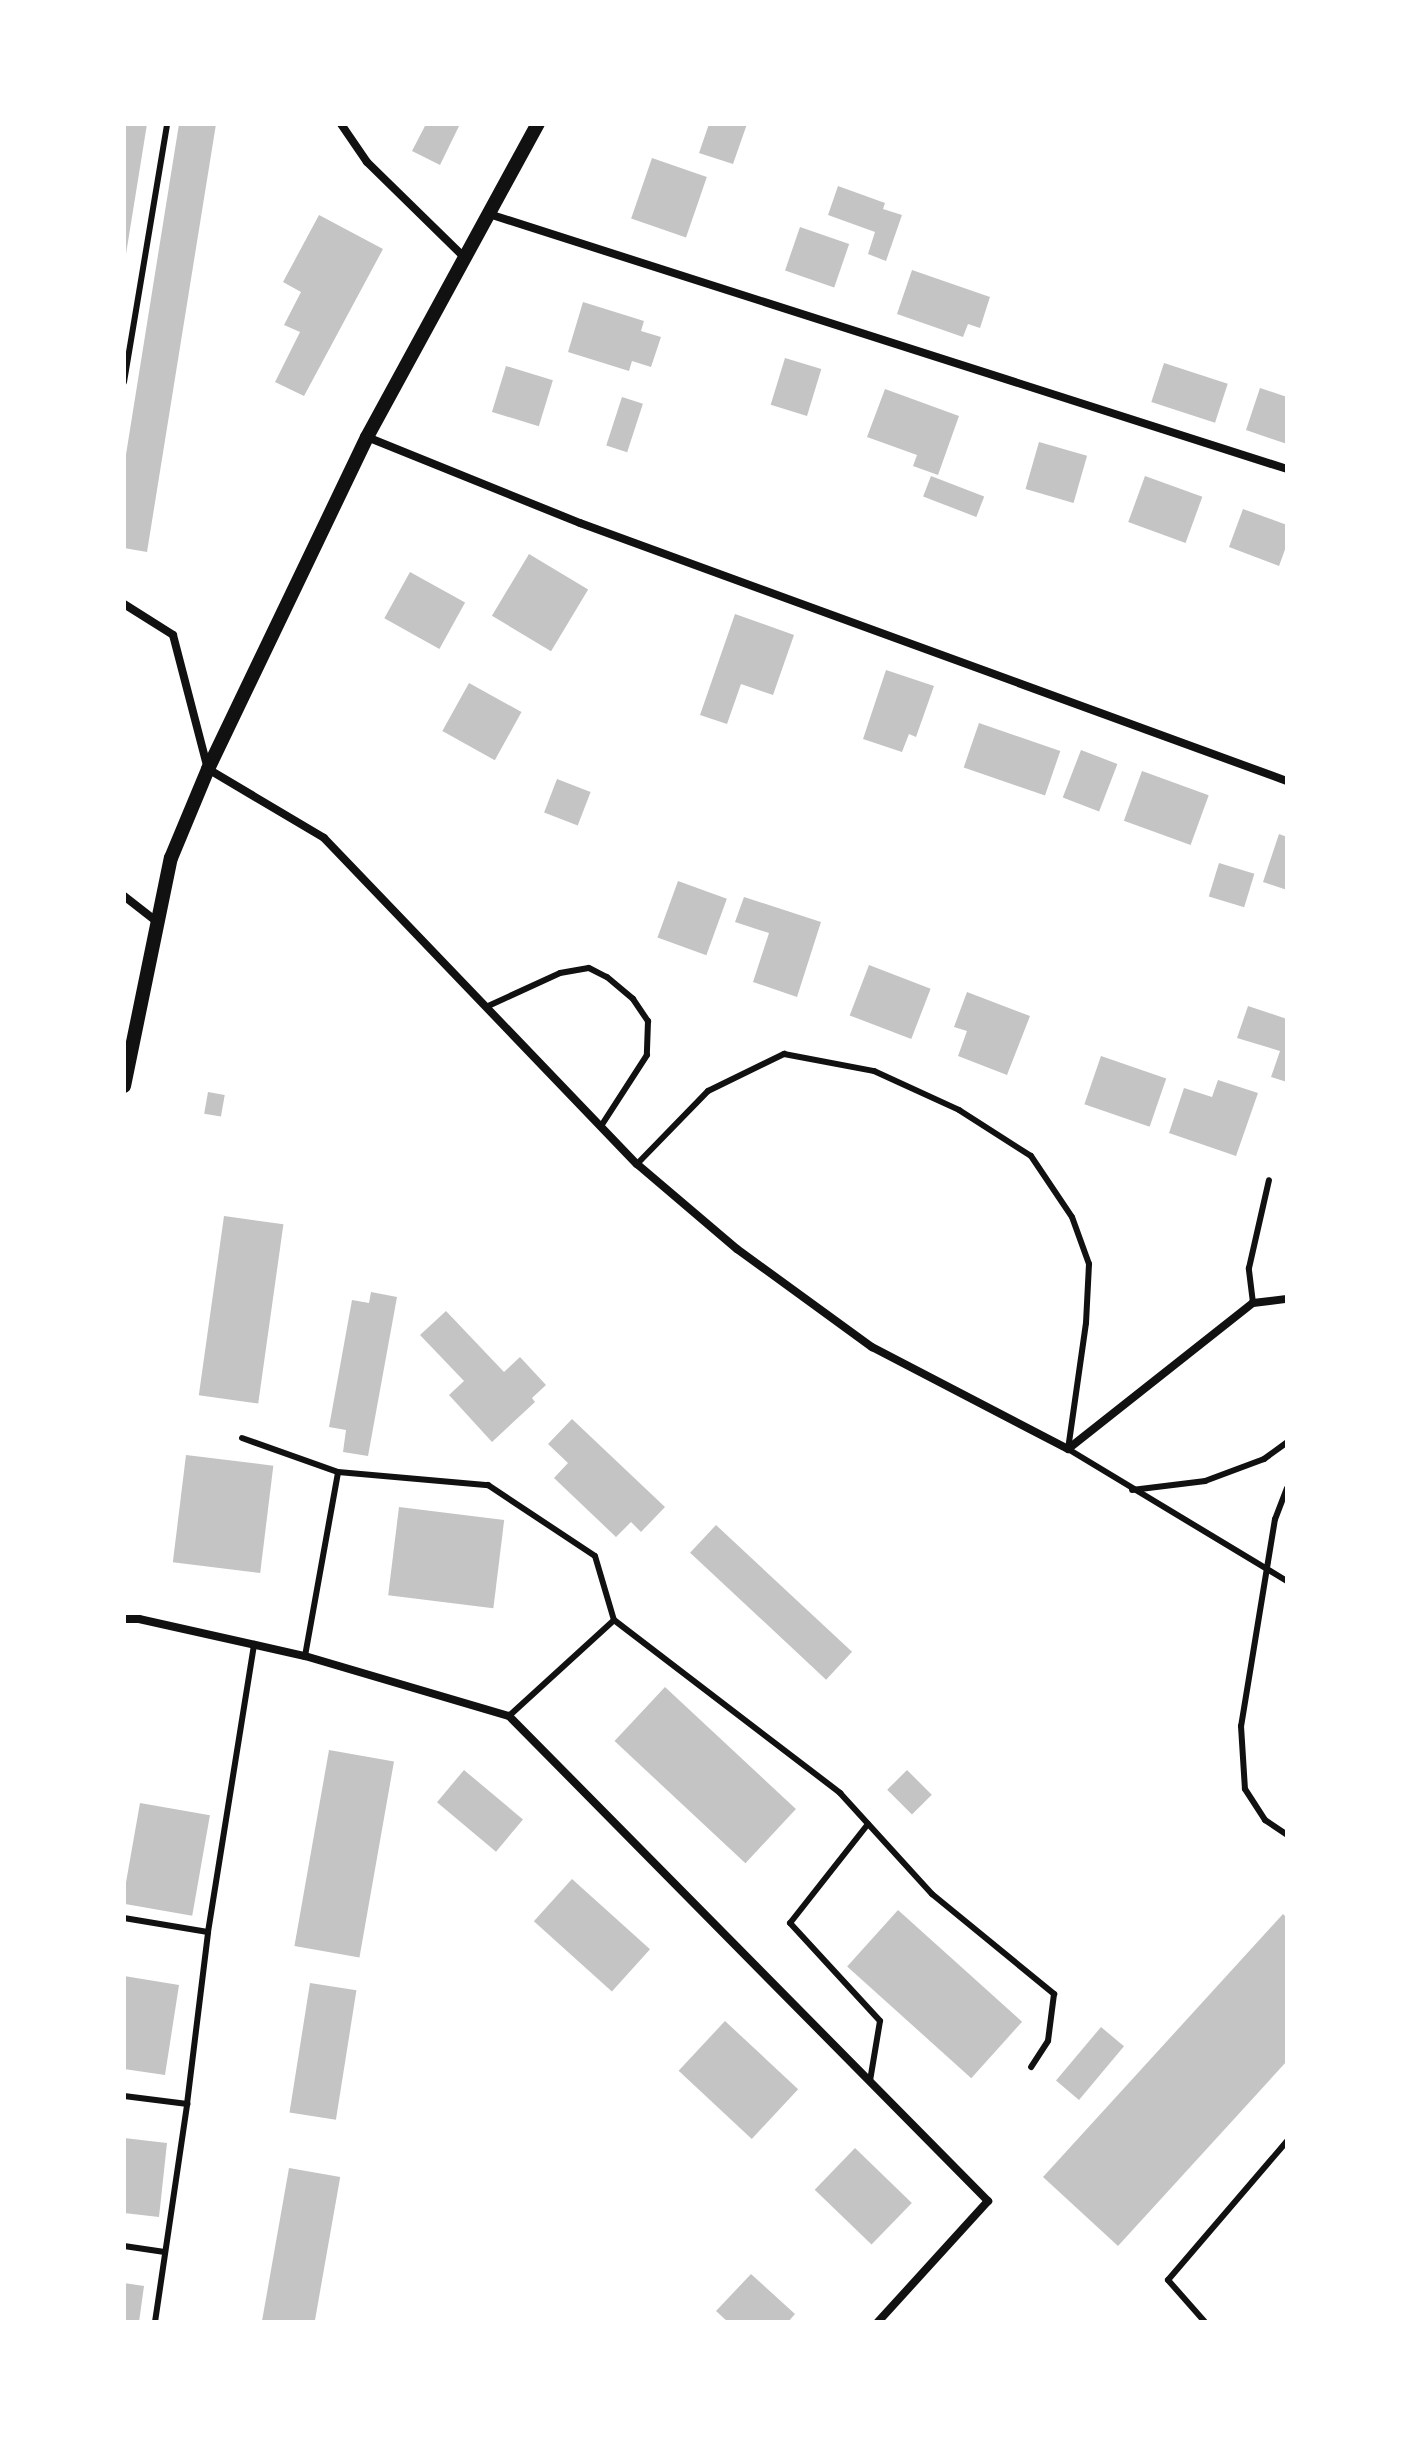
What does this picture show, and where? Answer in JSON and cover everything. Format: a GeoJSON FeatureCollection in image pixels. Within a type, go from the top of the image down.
{"type":"FeatureCollection","features":[{"type":"Feature","properties":{"kind":"street"},"geometry":{"type":"LineString","coordinates":[[341,124],[367,162],[465,258]]}},
{"type":"Feature","properties":{"kind":"street"},"geometry":{"type":"LineString","coordinates":[[124,1086],[155,920],[171,858],[208,769],[367,437],[538,124]]}},
{"type":"Feature","properties":{"kind":"street"},"geometry":{"type":"LineString","coordinates":[[489,214],[1287,469]]}},
{"type":"Feature","properties":{"kind":"street"},"geometry":{"type":"LineString","coordinates":[[367,437],[580,523],[1287,781]]}},
{"type":"Feature","properties":{"kind":"street"},"geometry":{"type":"LineString","coordinates":[[124,604],[173,635],[208,769],[324,838],[637,1164],[737,1249],[872,1347],[1068,1449],[1253,1303],[1287,1299]]}},
{"type":"Feature","properties":{"kind":"street"},"geometry":{"type":"LineString","coordinates":[[124,896],[155,920]]}},
{"type":"Feature","properties":{"kind":"street"},"geometry":{"type":"LineString","coordinates":[[124,1619],[305,1656],[509,1716],[988,2201],[878,2322]]}},
{"type":"Feature","properties":{"kind":"lane"},"geometry":{"type":"LineString","coordinates":[[124,382],[167,124]]}},
{"type":"Feature","properties":{"kind":"lane"},"geometry":{"type":"LineString","coordinates":[[486,1007],[560,973],[589,968],[607,977],[633,999],[648,1021],[647,1055],[601,1126]]}},
{"type":"Feature","properties":{"kind":"lane"},"geometry":{"type":"LineString","coordinates":[[637,1164],[708,1091],[784,1054],[874,1071],[959,1110],[1031,1156],[1072,1217],[1089,1264],[1086,1323],[1068,1449],[1287,1581]]}},
{"type":"Feature","properties":{"kind":"lane"},"geometry":{"type":"LineString","coordinates":[[1253,1303],[1249,1268],[1269,1180]]}},
{"type":"Feature","properties":{"kind":"lane"},"geometry":{"type":"LineString","coordinates":[[242,1438],[338,1472],[488,1485],[595,1556],[614,1620],[840,1793],[932,1894],[1054,1994],[1048,2041],[1031,2067]]}},
{"type":"Feature","properties":{"kind":"lane"},"geometry":{"type":"LineString","coordinates":[[1132,1490],[1205,1481],[1264,1459],[1287,1442]]}},
{"type":"Feature","properties":{"kind":"lane"},"geometry":{"type":"LineString","coordinates":[[305,1656],[338,1472]]}},
{"type":"Feature","properties":{"kind":"lane"},"geometry":{"type":"LineString","coordinates":[[1287,1488],[1275,1519],[1241,1726],[1245,1789],[1265,1820],[1287,1835]]}},
{"type":"Feature","properties":{"kind":"lane"},"geometry":{"type":"LineString","coordinates":[[509,1716],[614,1620]]}},
{"type":"Feature","properties":{"kind":"lane"},"geometry":{"type":"LineString","coordinates":[[155,2322],[208,1932],[254,1644]]}},
{"type":"Feature","properties":{"kind":"lane"},"geometry":{"type":"LineString","coordinates":[[868,1824],[790,1923],[880,2021],[870,2081]]}},
{"type":"Feature","properties":{"kind":"lane"},"geometry":{"type":"LineString","coordinates":[[124,1918],[208,1932]]}},
{"type":"Feature","properties":{"kind":"lane"},"geometry":{"type":"LineString","coordinates":[[124,2096],[187,2104]]}},
{"type":"Feature","properties":{"kind":"lane"},"geometry":{"type":"LineString","coordinates":[[1205,2322],[1168,2280],[1287,2141]]}},
{"type":"Feature","properties":{"kind":"lane"},"geometry":{"type":"LineString","coordinates":[[124,2246],[165,2252]]}},
{"type":"Feature","properties":{"kind":"building"},"geometry":{"type":"Polygon","coordinates":[[[124,124],[147,124],[126,254],[124,253],[124,124]]]}},
{"type":"Feature","properties":{"kind":"building"},"geometry":{"type":"Polygon","coordinates":[[[179,124],[216,124],[147,552],[124,548],[124,467],[179,124]]]}},
{"type":"Feature","properties":{"kind":"building"},"geometry":{"type":"Polygon","coordinates":[[[426,124],[460,124],[440,165],[412,151],[426,124]]]}},
{"type":"Feature","properties":{"kind":"building"},"geometry":{"type":"Polygon","coordinates":[[[709,124],[747,124],[733,164],[699,153],[709,124]]]}},
{"type":"Feature","properties":{"kind":"building"},"geometry":{"type":"Polygon","coordinates":[[[652,158],[707,177],[686,237],[631,219],[652,158]]]}},
{"type":"Feature","properties":{"kind":"building"},"geometry":{"type":"Polygon","coordinates":[[[838,186],[885,203],[883,209],[902,215],[886,261],[868,254],[875,232],[828,215],[838,186]]]}},
{"type":"Feature","properties":{"kind":"building"},"geometry":{"type":"Polygon","coordinates":[[[319,215],[383,249],[304,396],[275,382],[300,332],[284,325],[301,292],[283,282],[319,215]]]}},
{"type":"Feature","properties":{"kind":"building"},"geometry":{"type":"Polygon","coordinates":[[[800,227],[849,244],[834,287],[785,270],[800,227]]]}},
{"type":"Feature","properties":{"kind":"building"},"geometry":{"type":"Polygon","coordinates":[[[912,270],[990,297],[980,328],[968,324],[963,337],[897,314],[912,270]]]}},
{"type":"Feature","properties":{"kind":"building"},"geometry":{"type":"Polygon","coordinates":[[[583,302],[644,321],[641,331],[661,337],[651,367],[632,361],[629,371],[568,352],[583,302]]]}},
{"type":"Feature","properties":{"kind":"building"},"geometry":{"type":"Polygon","coordinates":[[[785,358],[821,369],[807,416],[771,405],[785,358]]]}},
{"type":"Feature","properties":{"kind":"building"},"geometry":{"type":"Polygon","coordinates":[[[1164,363],[1228,384],[1215,423],[1151,402],[1164,363]]]}},
{"type":"Feature","properties":{"kind":"building"},"geometry":{"type":"Polygon","coordinates":[[[506,366],[553,380],[539,426],[492,412],[506,366]]]}},
{"type":"Feature","properties":{"kind":"building"},"geometry":{"type":"Polygon","coordinates":[[[1260,388],[1287,397],[1287,444],[1246,430],[1260,388]]]}},
{"type":"Feature","properties":{"kind":"building"},"geometry":{"type":"Polygon","coordinates":[[[885,389],[959,416],[938,475],[913,466],[917,455],[867,437],[885,389]]]}},
{"type":"Feature","properties":{"kind":"building"},"geometry":{"type":"Polygon","coordinates":[[[622,397],[643,404],[627,452],[606,446],[622,397]]]}},
{"type":"Feature","properties":{"kind":"building"},"geometry":{"type":"Polygon","coordinates":[[[1039,442],[1087,456],[1074,503],[1025,489],[1039,442]]]}},
{"type":"Feature","properties":{"kind":"building"},"geometry":{"type":"Polygon","coordinates":[[[931,476],[984,496],[976,517],[923,497],[931,476]]]}},
{"type":"Feature","properties":{"kind":"building"},"geometry":{"type":"Polygon","coordinates":[[[1145,476],[1202,497],[1186,543],[1128,522],[1145,476]]]}},
{"type":"Feature","properties":{"kind":"building"},"geometry":{"type":"Polygon","coordinates":[[[1243,509],[1287,525],[1287,544],[1279,566],[1229,547],[1243,509]]]}},
{"type":"Feature","properties":{"kind":"building"},"geometry":{"type":"Polygon","coordinates":[[[529,554],[588,590],[551,651],[492,616],[529,554]]]}},
{"type":"Feature","properties":{"kind":"building"},"geometry":{"type":"Polygon","coordinates":[[[410,572],[465,603],[439,649],[384,618],[410,572]]]}},
{"type":"Feature","properties":{"kind":"building"},"geometry":{"type":"Polygon","coordinates":[[[735,614],[794,635],[773,695],[741,684],[727,724],[700,715],[735,614]]]}},
{"type":"Feature","properties":{"kind":"building"},"geometry":{"type":"Polygon","coordinates":[[[886,670],[934,686],[916,737],[909,734],[902,752],[863,739],[886,670]]]}},
{"type":"Feature","properties":{"kind":"building"},"geometry":{"type":"Polygon","coordinates":[[[469,683],[521,712],[495,760],[442,731],[469,683]]]}},
{"type":"Feature","properties":{"kind":"building"},"geometry":{"type":"Polygon","coordinates":[[[979,723],[1060,751],[1045,795],[964,767],[979,723]]]}},
{"type":"Feature","properties":{"kind":"building"},"geometry":{"type":"Polygon","coordinates":[[[1081,750],[1117,764],[1099,812],[1063,798],[1081,750]]]}},
{"type":"Feature","properties":{"kind":"building"},"geometry":{"type":"Polygon","coordinates":[[[1142,771],[1209,795],[1191,845],[1124,821],[1142,771]]]}},
{"type":"Feature","properties":{"kind":"building"},"geometry":{"type":"Polygon","coordinates":[[[557,779],[591,792],[578,826],[544,813],[557,779]]]}},
{"type":"Feature","properties":{"kind":"building"},"geometry":{"type":"Polygon","coordinates":[[[1279,834],[1287,837],[1287,890],[1263,882],[1279,834]]]}},
{"type":"Feature","properties":{"kind":"building"},"geometry":{"type":"Polygon","coordinates":[[[1219,863],[1254,874],[1244,907],[1209,896],[1219,863]]]}},
{"type":"Feature","properties":{"kind":"building"},"geometry":{"type":"Polygon","coordinates":[[[678,881],[727,899],[706,955],[657,937],[678,881]]]}},
{"type":"Feature","properties":{"kind":"building"},"geometry":{"type":"Polygon","coordinates":[[[744,897],[821,922],[797,997],[753,982],[769,933],[735,922],[744,897]]]}},
{"type":"Feature","properties":{"kind":"building"},"geometry":{"type":"Polygon","coordinates":[[[869,965],[931,989],[911,1039],[850,1015],[869,965]]]}},
{"type":"Feature","properties":{"kind":"building"},"geometry":{"type":"Polygon","coordinates":[[[967,992],[1030,1016],[1007,1075],[958,1056],[967,1031],[954,1027],[967,992]]]}},
{"type":"Feature","properties":{"kind":"building"},"geometry":{"type":"Polygon","coordinates":[[[1248,1006],[1287,1019],[1287,1082],[1271,1077],[1280,1051],[1237,1038],[1248,1006]]]}},
{"type":"Feature","properties":{"kind":"building"},"geometry":{"type":"Polygon","coordinates":[[[1101,1056],[1166,1078],[1150,1127],[1084,1104],[1101,1056]]]}},
{"type":"Feature","properties":{"kind":"building"},"geometry":{"type":"Polygon","coordinates":[[[1218,1080],[1258,1093],[1236,1156],[1169,1133],[1184,1088],[1212,1097],[1218,1080]]]}},
{"type":"Feature","properties":{"kind":"building"},"geometry":{"type":"Polygon","coordinates":[[[208,1092],[225,1095],[221,1117],[204,1114],[208,1092]]]}},
{"type":"Feature","properties":{"kind":"building"},"geometry":{"type":"Polygon","coordinates":[[[224,1216],[283,1224],[258,1404],[199,1395],[224,1216]]]}},
{"type":"Feature","properties":{"kind":"building"},"geometry":{"type":"Polygon","coordinates":[[[371,1292],[397,1297],[368,1456],[343,1452],[346,1430],[329,1427],[352,1300],[369,1303],[371,1292]]]}},
{"type":"Feature","properties":{"kind":"building"},"geometry":{"type":"Polygon","coordinates":[[[446,1311],[504,1372],[520,1357],[546,1385],[532,1398],[535,1402],[492,1442],[449,1395],[464,1381],[420,1335],[446,1311]]]}},
{"type":"Feature","properties":{"kind":"building"},"geometry":{"type":"Polygon","coordinates":[[[572,1419],[665,1507],[641,1532],[631,1522],[616,1537],[554,1478],[568,1463],[548,1444],[572,1419]]]}},
{"type":"Feature","properties":{"kind":"building"},"geometry":{"type":"Polygon","coordinates":[[[186,1455],[273,1466],[260,1573],[173,1562],[186,1455]]]}},
{"type":"Feature","properties":{"kind":"building"},"geometry":{"type":"Polygon","coordinates":[[[399,1507],[504,1520],[493,1608],[388,1595],[399,1507]]]}},
{"type":"Feature","properties":{"kind":"building"},"geometry":{"type":"Polygon","coordinates":[[[716,1525],[852,1652],[826,1680],[690,1553],[716,1525]]]}},
{"type":"Feature","properties":{"kind":"building"},"geometry":{"type":"Polygon","coordinates":[[[665,1687],[796,1809],[745,1863],[615,1741],[665,1687]]]}},
{"type":"Feature","properties":{"kind":"building"},"geometry":{"type":"Polygon","coordinates":[[[329,1750],[394,1761],[359,1957],[294,1946],[329,1750]]]}},
{"type":"Feature","properties":{"kind":"building"},"geometry":{"type":"Polygon","coordinates":[[[464,1770],[523,1819],[496,1852],[437,1802],[464,1770]]]}},
{"type":"Feature","properties":{"kind":"building"},"geometry":{"type":"Polygon","coordinates":[[[907,1770],[932,1795],[912,1815],[887,1790],[907,1770]]]}},
{"type":"Feature","properties":{"kind":"building"},"geometry":{"type":"Polygon","coordinates":[[[140,1803],[210,1815],[192,1916],[124,1904],[140,1803]]]}},
{"type":"Feature","properties":{"kind":"building"},"geometry":{"type":"Polygon","coordinates":[[[572,1879],[650,1949],[612,1992],[534,1921],[572,1879]]]}},
{"type":"Feature","properties":{"kind":"building"},"geometry":{"type":"Polygon","coordinates":[[[898,1910],[1022,2022],[971,2078],[847,1966],[898,1910]]]}},
{"type":"Feature","properties":{"kind":"building"},"geometry":{"type":"Polygon","coordinates":[[[1283,1914],[1287,1918],[1287,2061],[1118,2246],[1043,2177],[1283,1914]]]}},
{"type":"Feature","properties":{"kind":"building"},"geometry":{"type":"Polygon","coordinates":[[[124,1976],[179,1985],[165,2075],[124,2069],[124,1976]]]}},
{"type":"Feature","properties":{"kind":"building"},"geometry":{"type":"Polygon","coordinates":[[[310,1983],[356,1990],[336,2120],[290,2112],[310,1983]]]}},
{"type":"Feature","properties":{"kind":"building"},"geometry":{"type":"Polygon","coordinates":[[[725,2021],[798,2089],[752,2139],[679,2071],[725,2021]]]}},
{"type":"Feature","properties":{"kind":"building"},"geometry":{"type":"Polygon","coordinates":[[[1101,2027],[1124,2046],[1079,2100],[1056,2081],[1101,2027]]]}},
{"type":"Feature","properties":{"kind":"building"},"geometry":{"type":"Polygon","coordinates":[[[124,2138],[167,2143],[159,2217],[124,2213],[124,2138]]]}},
{"type":"Feature","properties":{"kind":"building"},"geometry":{"type":"Polygon","coordinates":[[[855,2148],[912,2203],[872,2245],[815,2190],[855,2148]]]}},
{"type":"Feature","properties":{"kind":"building"},"geometry":{"type":"Polygon","coordinates":[[[289,2168],[340,2177],[315,2322],[262,2322],[289,2168]]]}},
{"type":"Feature","properties":{"kind":"building"},"geometry":{"type":"Polygon","coordinates":[[[751,2274],[795,2314],[788,2322],[728,2322],[716,2311],[751,2274]]]}},
{"type":"Feature","properties":{"kind":"building"},"geometry":{"type":"Polygon","coordinates":[[[124,2283],[144,2286],[139,2322],[124,2322],[124,2283]]]}}]}
